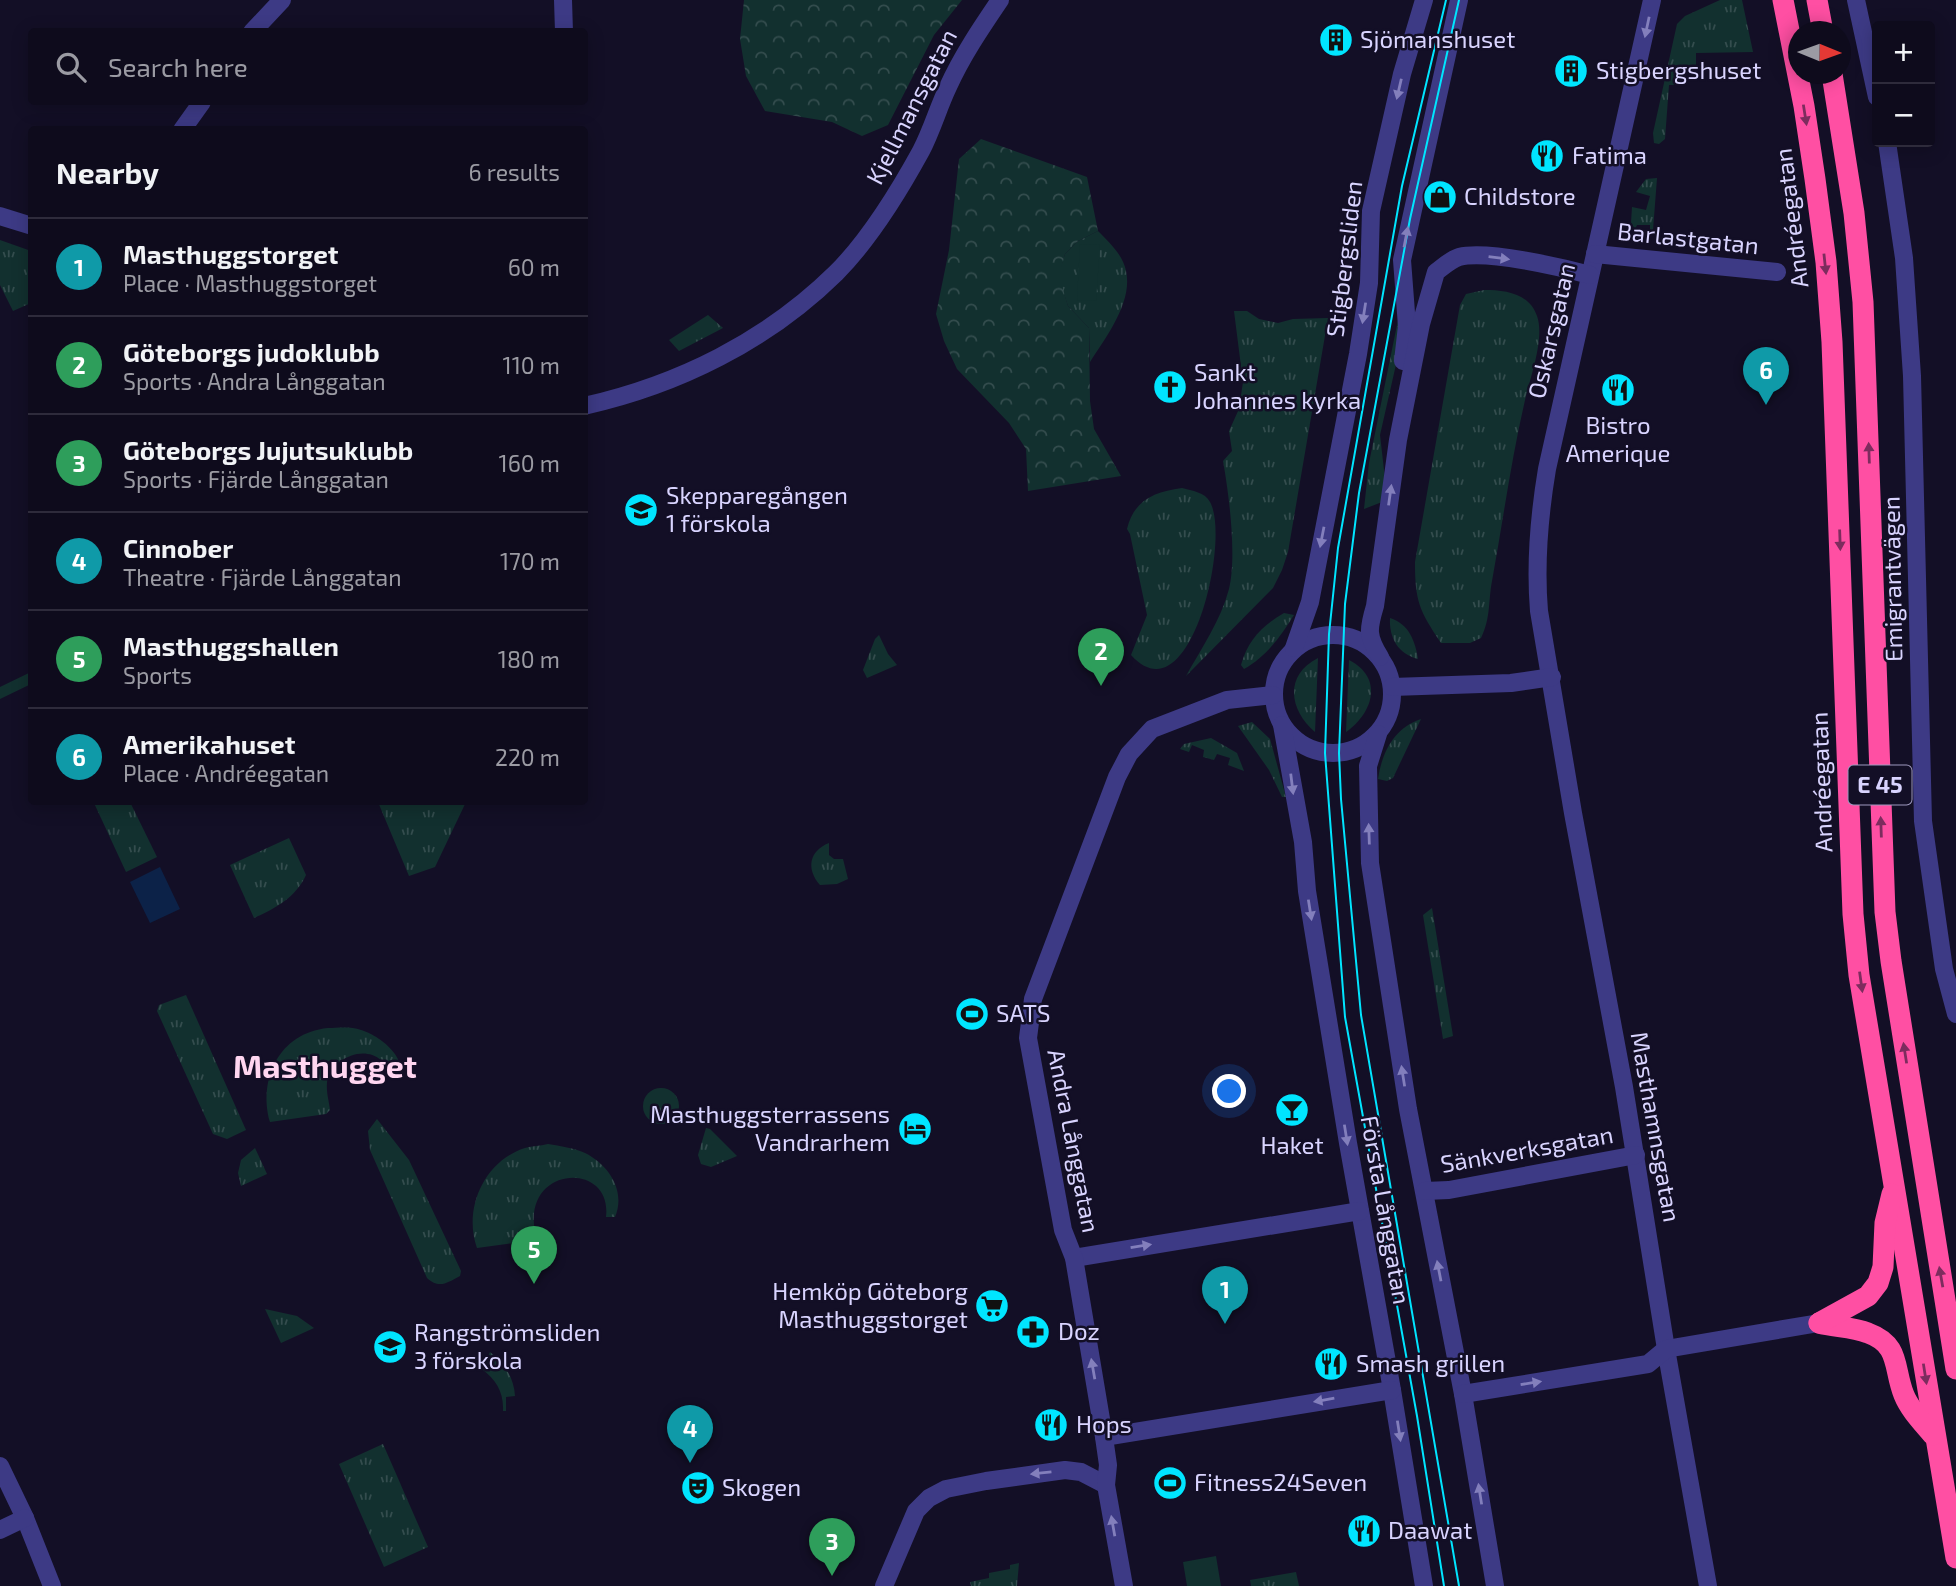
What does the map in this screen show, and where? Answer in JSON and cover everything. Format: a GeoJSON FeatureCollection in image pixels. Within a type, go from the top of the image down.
{"type":"FeatureCollection","features":[{"type":"Feature","properties":{"kind":"highway","name":"Andréegatan"},"geometry":{"type":"LineString","coordinates":[[1783,0],[1804,106],[1825,262],[1837,449],[1853,914],[1859,975],[1956,1558]]}},
{"type":"Feature","properties":{"kind":"highway"},"geometry":{"type":"LineString","coordinates":[[1817,0],[1821,21]]}},
{"type":"Feature","properties":{"kind":"highway","name":"E 45"},"geometry":{"type":"LineString","coordinates":[[1834,84],[1853,204],[1863,302],[1885,912],[1956,1369]]}},
{"type":"Feature","properties":{"kind":"highway"},"geometry":{"type":"LineString","coordinates":[[1819,1324],[1868,1296],[1878,1283],[1883,1267],[1885,1223],[1894,1185]]}},
{"type":"Feature","properties":{"kind":"highway"},"geometry":{"type":"LineString","coordinates":[[1819,1324],[1866,1332],[1881,1339],[1895,1359],[1904,1395],[1935,1437]]}},
{"type":"Feature","properties":{"kind":"street"},"geometry":{"type":"LineString","coordinates":[[256,28],[282,0]]}},
{"type":"Feature","properties":{"kind":"street"},"geometry":{"type":"LineString","coordinates":[[563,0],[564,28]]}},
{"type":"Feature","properties":{"kind":"street","name":"Kjellmansgatan"},"geometry":{"type":"LineString","coordinates":[[588,404],[654,386],[726,355],[749,342],[834,275],[876,224],[905,179],[922,149],[947,88],[1000,0]]}},
{"type":"Feature","properties":{"kind":"street","name":"Stigbergsliden"},"geometry":{"type":"LineString","coordinates":[[1273,695],[1279,669],[1294,648],[1310,601],[1358,354],[1369,283],[1371,211],[1402,74],[1424,0]]}},
{"type":"Feature","properties":{"kind":"street"},"geometry":{"type":"LineString","coordinates":[[1394,462],[1391,415],[1405,354],[1407,326],[1402,260],[1459,0]]}},
{"type":"Feature","properties":{"kind":"street","name":"Oskarsgatan"},"geometry":{"type":"LineString","coordinates":[[1552,677],[1536,582],[1539,516],[1547,469],[1652,0]]}},
{"type":"Feature","properties":{"kind":"street"},"geometry":{"type":"LineString","coordinates":[[1856,0],[1874,84]]}},
{"type":"Feature","properties":{"kind":"street"},"geometry":{"type":"LineString","coordinates":[[185,126],[200,105]]}},
{"type":"Feature","properties":{"kind":"street","name":"Emigrantvägen"},"geometry":{"type":"LineString","coordinates":[[1887,147],[1904,258],[1912,376],[1923,821],[1944,969],[1956,1014]]}},
{"type":"Feature","properties":{"kind":"street"},"geometry":{"type":"LineString","coordinates":[[0,216],[28,225]]}},
{"type":"Feature","properties":{"kind":"street","name":"Barlastgatan"},"geometry":{"type":"LineString","coordinates":[[1595,254],[1777,272]]}},
{"type":"Feature","properties":{"kind":"street"},"geometry":{"type":"LineString","coordinates":[[1273,695],[1282,725],[1308,748],[1325,753],[1353,750],[1366,743],[1378,734],[1389,712],[1392,687],[1388,671],[1370,641],[1369,627],[1375,606],[1394,462],[1421,324],[1436,272],[1458,257],[1478,256],[1557,265],[1590,275]]}},
{"type":"Feature","properties":{"kind":"street"},"geometry":{"type":"LineString","coordinates":[[1294,648],[1311,638],[1329,634],[1343,635],[1363,643],[1380,657]]}},
{"type":"Feature","properties":{"kind":"street"},"geometry":{"type":"LineString","coordinates":[[1392,687],[1511,683],[1552,677]]}},
{"type":"Feature","properties":{"kind":"street","name":"Masthamnsgatan"},"geometry":{"type":"LineString","coordinates":[[1552,677],[1573,813],[1636,1155],[1666,1349],[1708,1586]]}},
{"type":"Feature","properties":{"kind":"street","name":"Andra Långgatan"},"geometry":{"type":"LineString","coordinates":[[1124,1586],[1106,1485],[1108,1465],[1104,1437],[1074,1258],[1063,1230],[1028,1038],[1033,999],[1117,777],[1129,754],[1152,729],[1227,700],[1273,695]]}},
{"type":"Feature","properties":{"kind":"street","name":"Första Långgatan"},"geometry":{"type":"LineString","coordinates":[[1282,725],[1303,842],[1307,891],[1424,1586]]}},
{"type":"Feature","properties":{"kind":"street","name":"Första Långgatan"},"geometry":{"type":"LineString","coordinates":[[1378,734],[1368,766],[1370,863],[1408,1109],[1463,1394],[1494,1586]]}},
{"type":"Feature","properties":{"kind":"street","name":"Sänkverksgatan"},"geometry":{"type":"LineString","coordinates":[[1425,1191],[1449,1190],[1636,1155]]}},
{"type":"Feature","properties":{"kind":"street"},"geometry":{"type":"LineString","coordinates":[[1074,1258],[1360,1211]]}},
{"type":"Feature","properties":{"kind":"street"},"geometry":{"type":"LineString","coordinates":[[1463,1394],[1648,1364],[1666,1349],[1819,1324]]}},
{"type":"Feature","properties":{"kind":"street"},"geometry":{"type":"LineString","coordinates":[[1104,1437],[1392,1390]]}},
{"type":"Feature","properties":{"kind":"street"},"geometry":{"type":"LineString","coordinates":[[0,1466],[25,1518],[52,1586]]}},
{"type":"Feature","properties":{"kind":"street"},"geometry":{"type":"LineString","coordinates":[[884,1586],[916,1511],[929,1498],[946,1489],[986,1480],[1065,1470],[1081,1472],[1106,1485]]}},
{"type":"Feature","properties":{"kind":"street"},"geometry":{"type":"LineString","coordinates":[[0,1530],[25,1518]]}},
{"type":"Feature","properties":{"kind":"green space"},"geometry":{"type":"Polygon","coordinates":[[[744,0],[962,0],[934,35],[888,125],[862,136],[832,122],[765,111],[746,76],[740,39],[744,0]]]}},
{"type":"Feature","properties":{"kind":"green space"},"geometry":{"type":"Polygon","coordinates":[[[1720,0],[1742,0],[1753,52],[1696,53],[1696,71],[1684,71],[1683,85],[1669,85],[1665,139],[1659,144],[1654,143],[1653,133],[1677,24],[1685,16],[1720,0]]]}},
{"type":"Feature","properties":{"kind":"green space"},"geometry":{"type":"Polygon","coordinates":[[[981,139],[1087,177],[1098,231],[1078,241],[1065,254],[1059,276],[1068,306],[1089,328],[1090,401],[1094,429],[1121,476],[1028,491],[1026,449],[1009,423],[957,369],[944,341],[936,314],[949,250],[959,159],[981,139]]]}},
{"type":"Feature","properties":{"kind":"green space"},"geometry":{"type":"Polygon","coordinates":[[[1657,178],[1653,230],[1650,231],[1650,225],[1637,225],[1635,229],[1631,223],[1632,207],[1646,210],[1650,196],[1636,192],[1646,179],[1657,178]]]}},
{"type":"Feature","properties":{"kind":"green space"},"geometry":{"type":"Polygon","coordinates":[[[1098,231],[1122,260],[1127,283],[1126,295],[1117,319],[1090,362],[1089,328],[1068,306],[1058,276],[1065,254],[1078,241],[1098,231]]]}},
{"type":"Feature","properties":{"kind":"green space"},"geometry":{"type":"Polygon","coordinates":[[[0,240],[28,250],[28,304],[13,311],[0,285],[0,240]]]}},
{"type":"Feature","properties":{"kind":"green space"},"geometry":{"type":"Polygon","coordinates":[[[1080,244],[1100,245],[1096,301],[1077,300],[1080,244]]]}},
{"type":"Feature","properties":{"kind":"green space"},"geometry":{"type":"Polygon","coordinates":[[[1484,290],[1508,292],[1528,302],[1537,316],[1538,346],[1515,445],[1484,630],[1481,638],[1470,643],[1441,643],[1420,605],[1415,562],[1460,305],[1466,294],[1484,290]]]}},
{"type":"Feature","properties":{"kind":"green space"},"geometry":{"type":"Polygon","coordinates":[[[1234,311],[1247,311],[1259,319],[1278,323],[1293,319],[1328,318],[1288,552],[1282,570],[1273,588],[1186,676],[1221,612],[1231,575],[1231,525],[1223,461],[1232,451],[1229,431],[1239,409],[1243,382],[1234,311]]]}},
{"type":"Feature","properties":{"kind":"green space"},"geometry":{"type":"Polygon","coordinates":[[[708,315],[723,328],[679,351],[669,340],[708,315]]]}},
{"type":"Feature","properties":{"kind":"green space"},"geometry":{"type":"Polygon","coordinates":[[[1398,320],[1397,360],[1380,435],[1385,479],[1382,502],[1364,509],[1369,463],[1398,320]]]}},
{"type":"Feature","properties":{"kind":"green space"},"geometry":{"type":"Polygon","coordinates":[[[1182,488],[1202,494],[1210,502],[1215,522],[1215,551],[1210,584],[1201,617],[1187,645],[1171,664],[1152,669],[1131,655],[1147,615],[1127,529],[1140,504],[1154,495],[1182,488]]]}},
{"type":"Feature","properties":{"kind":"green space"},"geometry":{"type":"Polygon","coordinates":[[[1284,613],[1294,615],[1284,631],[1259,658],[1244,669],[1241,665],[1252,641],[1269,623],[1284,613]]]}},
{"type":"Feature","properties":{"kind":"green space"},"geometry":{"type":"Polygon","coordinates":[[[1390,618],[1402,624],[1410,634],[1418,659],[1405,653],[1396,644],[1391,632],[1390,618]]]}},
{"type":"Feature","properties":{"kind":"green space"},"geometry":{"type":"Polygon","coordinates":[[[879,635],[897,665],[867,678],[863,670],[879,635]]]}},
{"type":"Feature","properties":{"kind":"green space"},"geometry":{"type":"Polygon","coordinates":[[[1318,658],[1315,732],[1300,714],[1294,693],[1300,674],[1318,658]]]}},
{"type":"Feature","properties":{"kind":"green space"},"geometry":{"type":"Polygon","coordinates":[[[1349,660],[1367,676],[1371,696],[1363,715],[1346,732],[1349,660]]]}},
{"type":"Feature","properties":{"kind":"green space"},"geometry":{"type":"Polygon","coordinates":[[[28,673],[28,685],[0,699],[0,687],[28,673]]]}},
{"type":"Feature","properties":{"kind":"green space"},"geometry":{"type":"Polygon","coordinates":[[[1421,719],[1393,778],[1387,781],[1378,779],[1391,742],[1403,728],[1421,719]]]}},
{"type":"Feature","properties":{"kind":"green space"},"geometry":{"type":"Polygon","coordinates":[[[1252,722],[1270,739],[1286,797],[1282,797],[1269,770],[1238,726],[1252,722]]]}},
{"type":"Feature","properties":{"kind":"green space"},"geometry":{"type":"Polygon","coordinates":[[[1211,738],[1237,753],[1244,771],[1228,765],[1230,758],[1217,754],[1214,760],[1203,757],[1204,750],[1192,745],[1189,752],[1180,749],[1184,744],[1211,738]]]}},
{"type":"Feature","properties":{"kind":"green space"},"geometry":{"type":"Polygon","coordinates":[[[95,805],[131,805],[157,857],[126,872],[95,805]]]}},
{"type":"Feature","properties":{"kind":"green space"},"geometry":{"type":"Polygon","coordinates":[[[379,805],[465,805],[435,867],[409,876],[379,805]]]}},
{"type":"Feature","properties":{"kind":"green space"},"geometry":{"type":"Polygon","coordinates":[[[289,838],[306,875],[297,890],[284,901],[254,918],[230,865],[289,838]]]}},
{"type":"Feature","properties":{"kind":"green space"},"geometry":{"type":"Polygon","coordinates":[[[829,843],[829,855],[834,859],[843,859],[848,879],[837,884],[820,885],[811,867],[812,861],[817,851],[829,843]]]}},
{"type":"Feature","properties":{"kind":"green space"},"geometry":{"type":"Polygon","coordinates":[[[1432,908],[1453,1036],[1443,1039],[1423,915],[1432,908]]]}},
{"type":"Feature","properties":{"kind":"green space"},"geometry":{"type":"Polygon","coordinates":[[[186,995],[246,1130],[227,1139],[213,1134],[157,1011],[159,1005],[186,995]]]}},
{"type":"Feature","properties":{"kind":"green space"},"geometry":{"type":"Polygon","coordinates":[[[328,1028],[357,1029],[384,1043],[400,1064],[396,1080],[391,1080],[385,1064],[373,1055],[357,1054],[348,1057],[334,1067],[330,1074],[327,1086],[330,1110],[326,1114],[270,1122],[267,1090],[276,1061],[297,1039],[328,1028]]]}},
{"type":"Feature","properties":{"kind":"green space"},"geometry":{"type":"Polygon","coordinates":[[[661,1088],[674,1093],[679,1106],[674,1119],[661,1124],[648,1119],[643,1106],[648,1093],[661,1088]]]}},
{"type":"Feature","properties":{"kind":"green space"},"geometry":{"type":"Polygon","coordinates":[[[377,1119],[409,1160],[461,1271],[460,1276],[447,1283],[435,1283],[427,1278],[370,1150],[368,1131],[377,1119]]]}},
{"type":"Feature","properties":{"kind":"green space"},"geometry":{"type":"Polygon","coordinates":[[[706,1128],[737,1156],[711,1167],[701,1164],[698,1155],[706,1128]]]}},
{"type":"Feature","properties":{"kind":"green space"},"geometry":{"type":"Polygon","coordinates":[[[548,1144],[581,1151],[601,1164],[617,1188],[618,1207],[615,1217],[606,1217],[604,1198],[595,1186],[582,1179],[567,1178],[552,1183],[540,1195],[534,1212],[536,1236],[529,1241],[477,1248],[473,1233],[475,1203],[488,1175],[511,1154],[525,1148],[548,1144]]]}},
{"type":"Feature","properties":{"kind":"green space"},"geometry":{"type":"Polygon","coordinates":[[[255,1148],[267,1174],[241,1186],[238,1173],[241,1160],[255,1148]]]}},
{"type":"Feature","properties":{"kind":"green space"},"geometry":{"type":"Polygon","coordinates":[[[265,1309],[297,1316],[314,1328],[281,1343],[265,1309]]]}},
{"type":"Feature","properties":{"kind":"green space"},"geometry":{"type":"Polygon","coordinates":[[[490,1352],[504,1366],[513,1383],[515,1396],[506,1397],[506,1411],[503,1411],[498,1387],[482,1369],[490,1352]]]}},
{"type":"Feature","properties":{"kind":"green space"},"geometry":{"type":"Polygon","coordinates":[[[383,1444],[428,1547],[384,1567],[339,1464],[383,1444]]]}},
{"type":"Feature","properties":{"kind":"green space"},"geometry":{"type":"Polygon","coordinates":[[[1216,1556],[1221,1586],[1187,1586],[1183,1562],[1216,1556]]]}},
{"type":"Feature","properties":{"kind":"green space"},"geometry":{"type":"Polygon","coordinates":[[[1019,1563],[1017,1586],[971,1586],[970,1582],[989,1578],[989,1573],[1010,1569],[1010,1565],[1019,1563]]]}},
{"type":"Feature","properties":{"kind":"green space"},"geometry":{"type":"Polygon","coordinates":[[[1296,1572],[1299,1586],[1251,1586],[1250,1580],[1296,1572]]]}},
{"type":"Feature","properties":{"kind":"water"},"geometry":{"type":"Polygon","coordinates":[[[160,867],[180,909],[150,923],[130,882],[160,867]]]}},
{"type":"Feature","properties":{"kind":"tram line"},"geometry":{"type":"LineString","coordinates":[[1444,1586],[1417,1416],[1345,1017],[1325,753],[1329,634],[1338,548],[1402,186],[1446,0]]}},
{"type":"Feature","properties":{"kind":"tram line"},"geometry":{"type":"LineString","coordinates":[[1459,0],[1410,219],[1359,493],[1345,604],[1339,753],[1361,1015],[1459,1586]]}},
{"type":"Feature","properties":{"kind":"place","name":"Sjömanshuset"},"geometry":{"type":"Point","coordinates":[1336,40]}},
{"type":"Feature","properties":{"kind":"place","name":"Stigbergshuset"},"geometry":{"type":"Point","coordinates":[1571,71]}},
{"type":"Feature","properties":{"kind":"place","name":"Fatima"},"geometry":{"type":"Point","coordinates":[1547,156]}},
{"type":"Feature","properties":{"kind":"place","name":"Childstore"},"geometry":{"type":"Point","coordinates":[1440,197]}},
{"type":"Feature","properties":{"kind":"place","name":"Sankt Johannes kyrka"},"geometry":{"type":"Point","coordinates":[1170,387]}},
{"type":"Feature","properties":{"kind":"place","name":"Bistro Amerique"},"geometry":{"type":"Point","coordinates":[1618,390]}},
{"type":"Feature","properties":{"kind":"place","name":"Amerikahuset"},"geometry":{"type":"Point","coordinates":[1766,405]}},
{"type":"Feature","properties":{"kind":"place","name":"Skepparegången 1 förskola"},"geometry":{"type":"Point","coordinates":[641,510]}},
{"type":"Feature","properties":{"kind":"place","name":"Göteborgs judoklubb"},"geometry":{"type":"Point","coordinates":[1101,686]}},
{"type":"Feature","properties":{"kind":"place","name":"SATS"},"geometry":{"type":"Point","coordinates":[972,1014]}},
{"type":"Feature","properties":{"kind":"place","name":"Haket"},"geometry":{"type":"Point","coordinates":[1292,1110]}},
{"type":"Feature","properties":{"kind":"place","name":"Masthuggsterrassens Vandrarhem"},"geometry":{"type":"Point","coordinates":[915,1129]}},
{"type":"Feature","properties":{"kind":"place","name":"Masthuggshallen"},"geometry":{"type":"Point","coordinates":[534,1284]}},
{"type":"Feature","properties":{"kind":"place","name":"Hemköp Göteborg Masthuggstorget"},"geometry":{"type":"Point","coordinates":[992,1306]}},
{"type":"Feature","properties":{"kind":"place","name":"Masthuggstorget"},"geometry":{"type":"Point","coordinates":[1225,1324]}},
{"type":"Feature","properties":{"kind":"place","name":"Doz"},"geometry":{"type":"Point","coordinates":[1033,1332]}},
{"type":"Feature","properties":{"kind":"place","name":"Rangströmsliden 3 förskola"},"geometry":{"type":"Point","coordinates":[390,1347]}},
{"type":"Feature","properties":{"kind":"place","name":"Smash grillen"},"geometry":{"type":"Point","coordinates":[1331,1364]}},
{"type":"Feature","properties":{"kind":"place","name":"Hops"},"geometry":{"type":"Point","coordinates":[1051,1425]}},
{"type":"Feature","properties":{"kind":"place","name":"Cinnober"},"geometry":{"type":"Point","coordinates":[690,1463]}},
{"type":"Feature","properties":{"kind":"place","name":"Fitness24Seven"},"geometry":{"type":"Point","coordinates":[1170,1483]}},
{"type":"Feature","properties":{"kind":"place","name":"Skogen"},"geometry":{"type":"Point","coordinates":[698,1488]}},
{"type":"Feature","properties":{"kind":"place","name":"Daawat"},"geometry":{"type":"Point","coordinates":[1364,1531]}},
{"type":"Feature","properties":{"kind":"place","name":"Göteborgs Jujutsuklubb"},"geometry":{"type":"Point","coordinates":[832,1576]}},
{"type":"Feature","properties":{"kind":"district","name":"Masthugget"},"geometry":{"type":"Point","coordinates":[325,1067]}}]}
